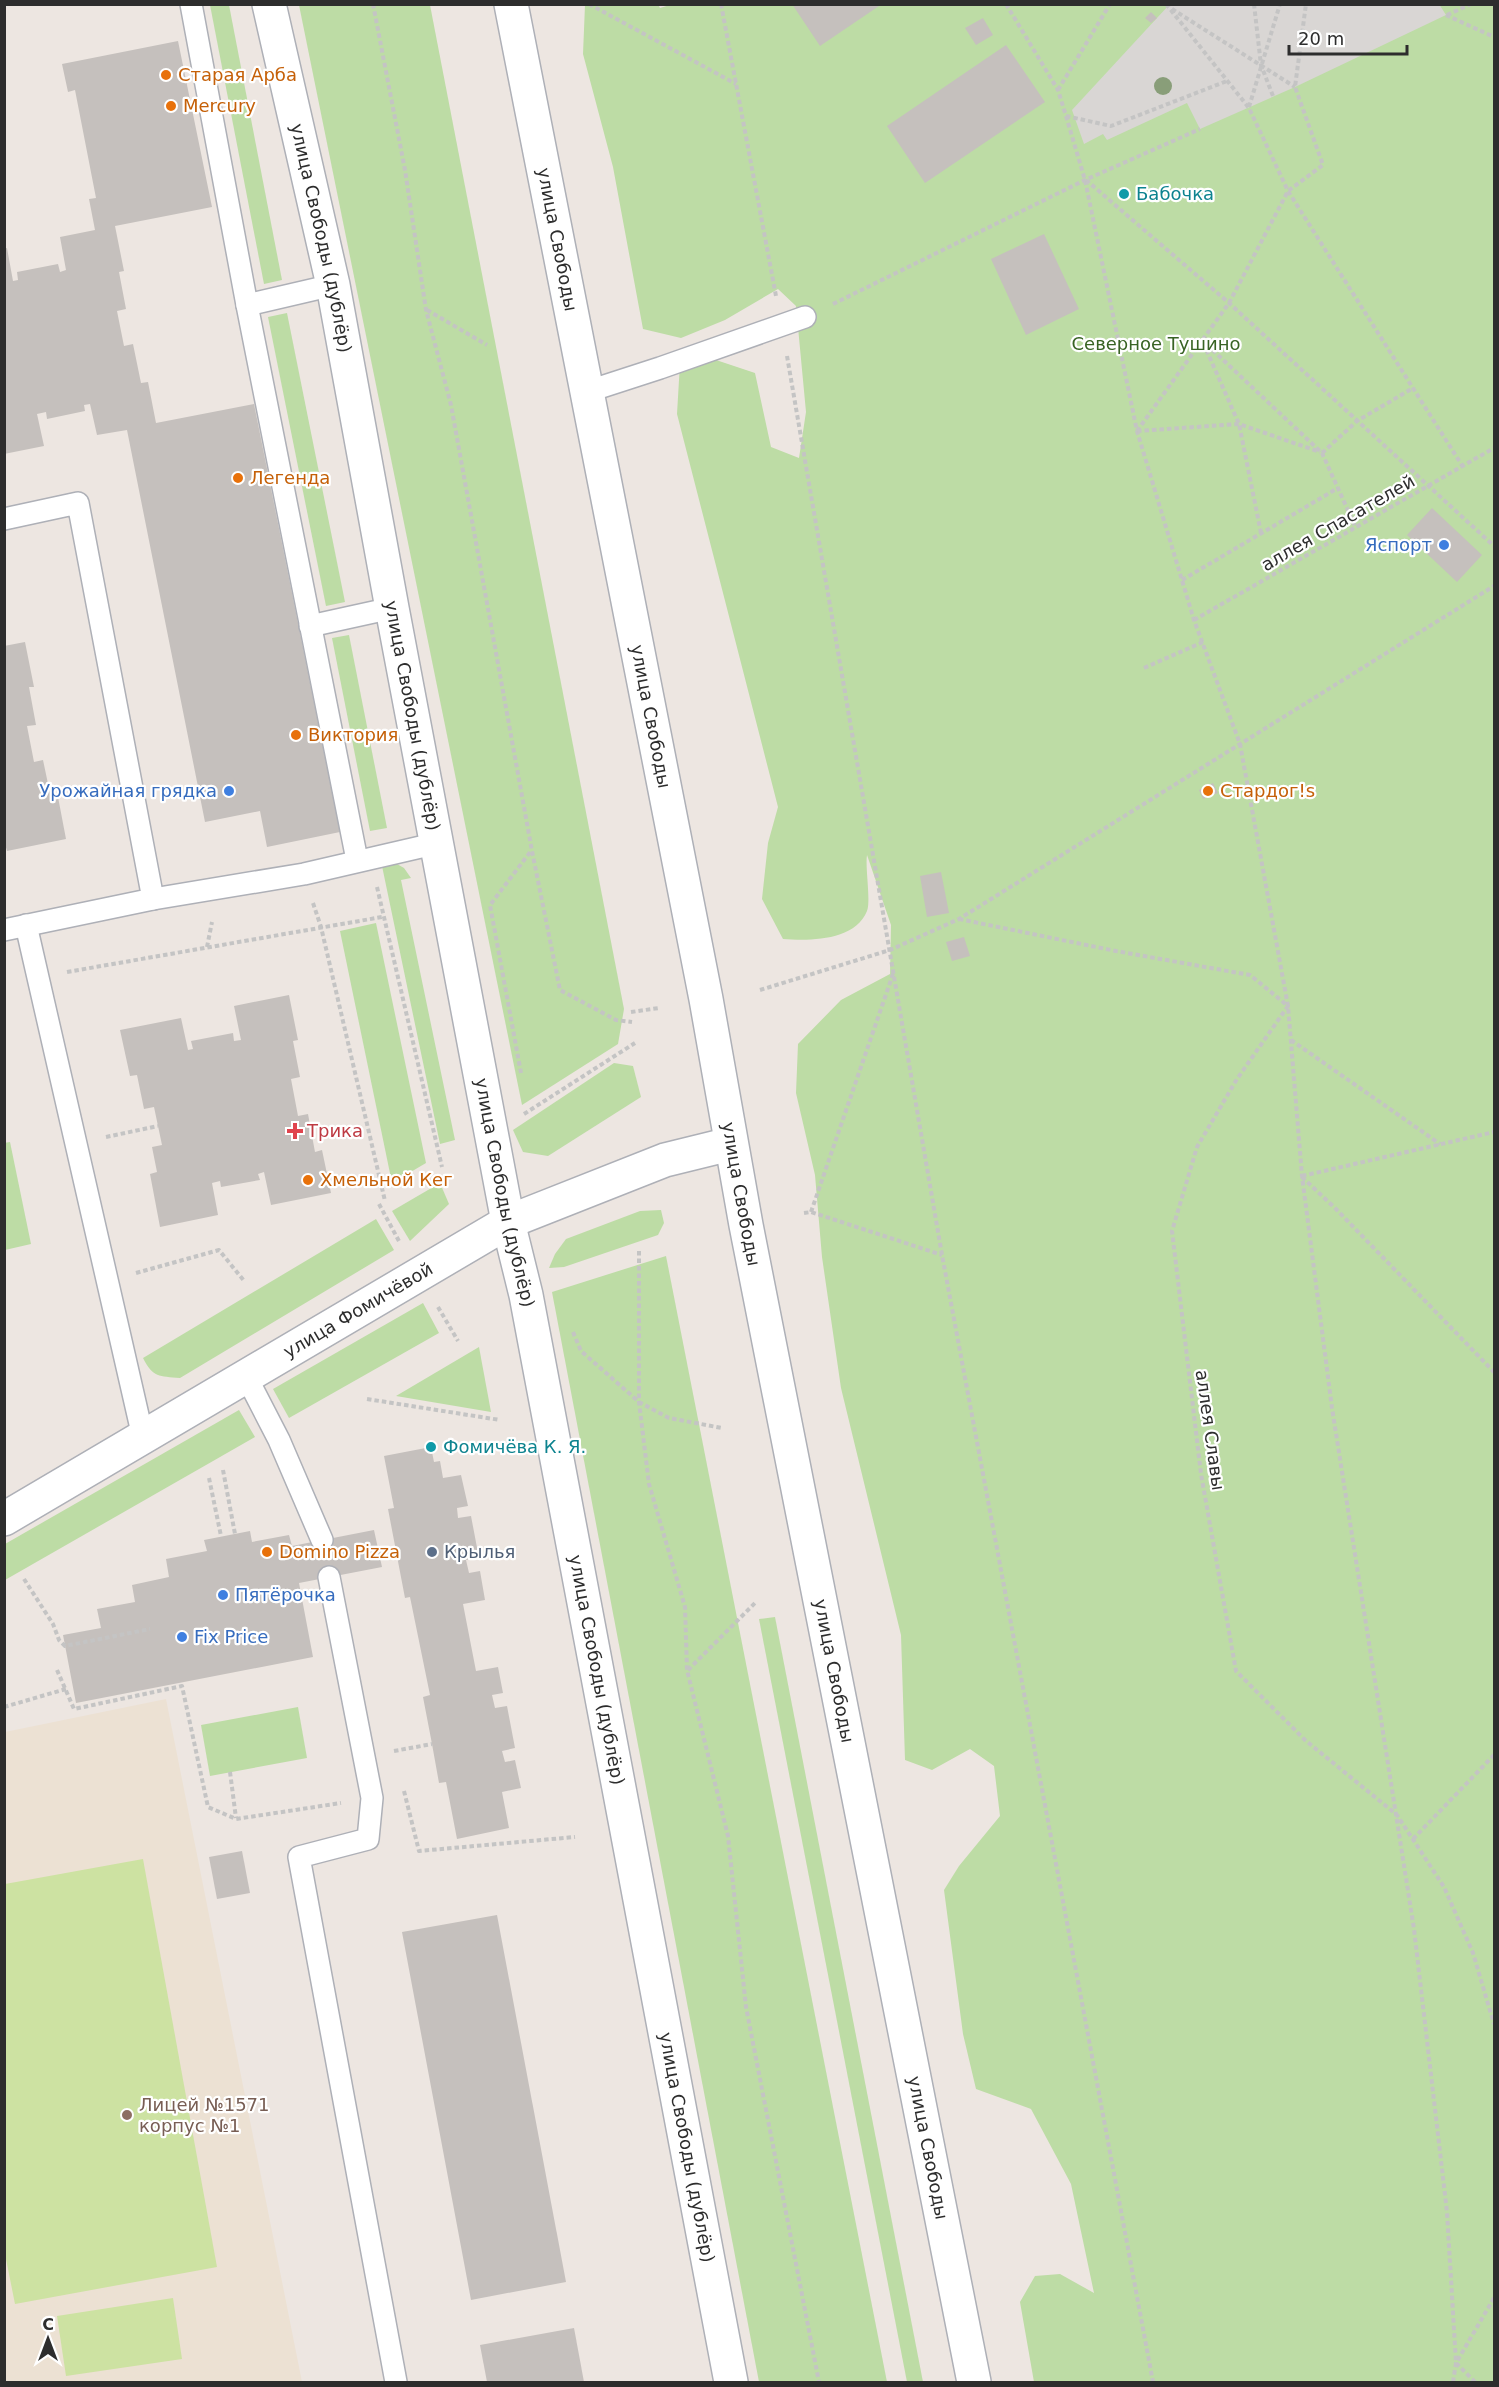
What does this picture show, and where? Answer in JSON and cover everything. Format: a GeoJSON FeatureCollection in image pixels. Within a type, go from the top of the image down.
{"type":"FeatureCollection","features":[{"type":"Feature","properties":{"kind":"street","name":"улица Свободы (дублёр)"},"geometry":{"type":"LineString","coordinates":[[269,4],[333,285],[508,1222],[526,1295],[730,2382]]}},
{"type":"Feature","properties":{"kind":"street","name":"улица Свободы"},"geometry":{"type":"LineString","coordinates":[[511,4],[706,999],[730,1144],[974,2382]]}},
{"type":"Feature","properties":{"kind":"street","name":"улица Фомичёвой"},"geometry":{"type":"LineString","coordinates":[[4,1519],[508,1222],[665,1160],[730,1144]]}},
{"type":"Feature","properties":{"kind":"lane"},"geometry":{"type":"LineString","coordinates":[[191,4],[246,305],[310,626],[364,859]]}},
{"type":"Feature","properties":{"kind":"lane"},"geometry":{"type":"LineString","coordinates":[[246,305],[333,285]]}},
{"type":"Feature","properties":{"kind":"lane"},"geometry":{"type":"LineString","coordinates":[[586,392],[805,317]]}},
{"type":"Feature","properties":{"kind":"lane"},"geometry":{"type":"LineString","coordinates":[[4,519],[78,503],[153,899]]}},
{"type":"Feature","properties":{"kind":"lane"},"geometry":{"type":"LineString","coordinates":[[310,626],[392,608]]}},
{"type":"Feature","properties":{"kind":"lane"},"geometry":{"type":"LineString","coordinates":[[4,930],[153,899],[304,874],[438,843]]}},
{"type":"Feature","properties":{"kind":"lane"},"geometry":{"type":"LineString","coordinates":[[26,926],[143,1437]]}},
{"type":"Feature","properties":{"kind":"lane"},"geometry":{"type":"LineString","coordinates":[[246,1376],[279,1440],[322,1540]]}},
{"type":"Feature","properties":{"kind":"lane"},"geometry":{"type":"LineString","coordinates":[[329,1577],[372,1798],[368,1839],[299,1857],[396,2382]]}},
{"type":"Feature","properties":{"kind":"path"},"geometry":{"type":"LineString","coordinates":[[373,4],[405,170],[426,310],[451,405],[531,850],[560,990],[616,1020],[632,1022]]}},
{"type":"Feature","properties":{"kind":"path"},"geometry":{"type":"LineString","coordinates":[[589,4],[736,84]]}},
{"type":"Feature","properties":{"kind":"path"},"geometry":{"type":"LineString","coordinates":[[721,4],[781,326],[942,1255],[1154,2382]]}},
{"type":"Feature","properties":{"kind":"path"},"geometry":{"type":"LineString","coordinates":[[1006,4],[1058,90],[1085,180],[1137,431],[1194,620],[1240,744],[1288,1006],[1302,1176],[1332,1408],[1416,1941],[1447,2212],[1456,2363],[1453,2382]]}},
{"type":"Feature","properties":{"kind":"path"},"geometry":{"type":"LineString","coordinates":[[1058,90],[1110,4]]}},
{"type":"Feature","properties":{"kind":"path"},"geometry":{"type":"LineString","coordinates":[[1254,4],[1262,65],[1273,96]]}},
{"type":"Feature","properties":{"kind":"path"},"geometry":{"type":"LineString","coordinates":[[1249,108],[1280,4]]}},
{"type":"Feature","properties":{"kind":"path"},"geometry":{"type":"LineString","coordinates":[[1137,431],[1229,303],[1288,191],[1323,165],[1295,87],[1306,4]]}},
{"type":"Feature","properties":{"kind":"path"},"geometry":{"type":"LineString","coordinates":[[1471,4],[1446,15],[1494,37]]}},
{"type":"Feature","properties":{"kind":"path"},"geometry":{"type":"LineString","coordinates":[[1167,5],[1295,87]]}},
{"type":"Feature","properties":{"kind":"path"},"geometry":{"type":"LineString","coordinates":[[1167,5],[1249,108],[1288,191],[1462,467]]}},
{"type":"Feature","properties":{"kind":"path"},"geometry":{"type":"LineString","coordinates":[[1066,116],[1111,126],[1227,81]]}},
{"type":"Feature","properties":{"kind":"path"},"geometry":{"type":"LineString","coordinates":[[805,317],[1085,180],[1200,129]]}},
{"type":"Feature","properties":{"kind":"path"},"geometry":{"type":"LineString","coordinates":[[1085,180],[1229,303],[1494,546]]}},
{"type":"Feature","properties":{"kind":"path"},"geometry":{"type":"LineString","coordinates":[[426,310],[487,345]]}},
{"type":"Feature","properties":{"kind":"path"},"geometry":{"type":"LineString","coordinates":[[1202,340],[1239,424],[1262,533]]}},
{"type":"Feature","properties":{"kind":"path"},"geometry":{"type":"LineString","coordinates":[[1202,340],[1322,453],[1356,528]]}},
{"type":"Feature","properties":{"kind":"path"},"geometry":{"type":"LineString","coordinates":[[1322,453],[1357,421],[1413,388]]}},
{"type":"Feature","properties":{"kind":"path"},"geometry":{"type":"LineString","coordinates":[[1137,431],[1239,424],[1322,453]]}},
{"type":"Feature","properties":{"kind":"path","name":"аллея Спасателей"},"geometry":{"type":"LineString","coordinates":[[1194,620],[1494,448]]}},
{"type":"Feature","properties":{"kind":"path"},"geometry":{"type":"LineString","coordinates":[[1182,580],[1338,488]]}},
{"type":"Feature","properties":{"kind":"path"},"geometry":{"type":"LineString","coordinates":[[760,990],[890,950],[959,920],[1494,586]]}},
{"type":"Feature","properties":{"kind":"path"},"geometry":{"type":"LineString","coordinates":[[1144,668],[1203,642]]}},
{"type":"Feature","properties":{"kind":"path"},"geometry":{"type":"LineString","coordinates":[[522,1077],[490,905],[531,850]]}},
{"type":"Feature","properties":{"kind":"path"},"geometry":{"type":"LineString","coordinates":[[364,859],[382,917],[442,1167]]}},
{"type":"Feature","properties":{"kind":"path"},"geometry":{"type":"LineString","coordinates":[[304,874],[321,927],[385,1201]]}},
{"type":"Feature","properties":{"kind":"path"},"geometry":{"type":"LineString","coordinates":[[38,976],[382,917]]}},
{"type":"Feature","properties":{"kind":"path"},"geometry":{"type":"LineString","coordinates":[[959,920],[1250,975],[1288,1006]]}},
{"type":"Feature","properties":{"kind":"path"},"geometry":{"type":"LineString","coordinates":[[811,1212],[894,973]]}},
{"type":"Feature","properties":{"kind":"path","name":"аллея Славы"},"geometry":{"type":"LineString","coordinates":[[1288,1006],[1237,1079],[1197,1147],[1172,1231],[1201,1474],[1236,1671],[1305,1740],[1396,1815]]}},
{"type":"Feature","properties":{"kind":"path"},"geometry":{"type":"LineString","coordinates":[[631,1012],[659,1008]]}},
{"type":"Feature","properties":{"kind":"path"},"geometry":{"type":"LineString","coordinates":[[1291,1040],[1441,1144]]}},
{"type":"Feature","properties":{"kind":"path"},"geometry":{"type":"LineString","coordinates":[[521,1117],[635,1043]]}},
{"type":"Feature","properties":{"kind":"path"},"geometry":{"type":"LineString","coordinates":[[526,1100],[528,1111]]}},
{"type":"Feature","properties":{"kind":"path"},"geometry":{"type":"LineString","coordinates":[[76,1143],[158,1126]]}},
{"type":"Feature","properties":{"kind":"path"},"geometry":{"type":"LineString","coordinates":[[1302,1176],[1494,1132]]}},
{"type":"Feature","properties":{"kind":"path"},"geometry":{"type":"LineString","coordinates":[[1302,1176],[1494,1372]]}},
{"type":"Feature","properties":{"kind":"path"},"geometry":{"type":"LineString","coordinates":[[379,1204],[402,1246]]}},
{"type":"Feature","properties":{"kind":"path"},"geometry":{"type":"LineString","coordinates":[[804,1213],[811,1212],[942,1255]]}},
{"type":"Feature","properties":{"kind":"path"},"geometry":{"type":"LineString","coordinates":[[107,1281],[219,1250],[245,1282]]}},
{"type":"Feature","properties":{"kind":"path"},"geometry":{"type":"LineString","coordinates":[[639,1251],[639,1402],[649,1484],[685,1607],[687,1670],[728,1836],[746,2007],[819,2382]]}},
{"type":"Feature","properties":{"kind":"path"},"geometry":{"type":"LineString","coordinates":[[433,1298],[458,1341]]}},
{"type":"Feature","properties":{"kind":"path"},"geometry":{"type":"LineString","coordinates":[[569,1322],[581,1351],[639,1402],[669,1418],[722,1428]]}},
{"type":"Feature","properties":{"kind":"path"},"geometry":{"type":"LineString","coordinates":[[367,1399],[500,1420]]}},
{"type":"Feature","properties":{"kind":"path"},"geometry":{"type":"LineString","coordinates":[[223,1470],[235,1534]]}},
{"type":"Feature","properties":{"kind":"path"},"geometry":{"type":"LineString","coordinates":[[209,1478],[221,1536]]}},
{"type":"Feature","properties":{"kind":"path"},"geometry":{"type":"LineString","coordinates":[[379,1554],[396,1550]]}},
{"type":"Feature","properties":{"kind":"path"},"geometry":{"type":"LineString","coordinates":[[24,1579],[53,1624],[59,1640],[65,1646],[150,1629]]}},
{"type":"Feature","properties":{"kind":"path"},"geometry":{"type":"LineString","coordinates":[[687,1670],[755,1603]]}},
{"type":"Feature","properties":{"kind":"path"},"geometry":{"type":"LineString","coordinates":[[57,1670],[74,1709],[182,1686],[208,1807],[236,1819],[372,1798]]}},
{"type":"Feature","properties":{"kind":"path"},"geometry":{"type":"LineString","coordinates":[[4,1707],[66,1689]]}},
{"type":"Feature","properties":{"kind":"path"},"geometry":{"type":"LineString","coordinates":[[364,1757],[432,1744]]}},
{"type":"Feature","properties":{"kind":"path"},"geometry":{"type":"LineString","coordinates":[[1413,1839],[1494,1755]]}},
{"type":"Feature","properties":{"kind":"path"},"geometry":{"type":"LineString","coordinates":[[230,1772],[236,1819]]}},
{"type":"Feature","properties":{"kind":"path"},"geometry":{"type":"LineString","coordinates":[[1396,1815],[1444,1887],[1473,1953],[1494,2024]]}},
{"type":"Feature","properties":{"kind":"path"},"geometry":{"type":"LineString","coordinates":[[419,1851],[575,1837]]}},
{"type":"Feature","properties":{"kind":"path"},"geometry":{"type":"LineString","coordinates":[[1456,2363],[1494,2298]]}},
{"type":"Feature","properties":{"kind":"path"},"geometry":{"type":"LineString","coordinates":[[1456,2363],[1475,2382]]}},
{"type":"Feature","properties":{"kind":"shaded area"},"geometry":{"type":"Polygon","coordinates":[[[1439,4],[1446,15],[1295,87],[1200,129],[1187,103],[1107,140],[1103,134],[1084,144],[1072,110],[1169,5],[1439,4]]]}},
{"type":"Feature","properties":{"kind":"shaded area","name":"Лицей №1571 корпус №1"},"geometry":{"type":"Polygon","coordinates":[[[166,1699],[302,2382],[5,2382],[5,1732],[166,1699]]]}},
{"type":"Feature","properties":{"kind":"green space","name":"Северное Тушино"},"geometry":{"type":"Polygon","coordinates":[[[658,4],[660,8],[673,4],[1494,5],[1494,2382],[1034,2382],[1020,2302],[1035,2276],[1060,2274],[1094,2293],[1071,2184],[1031,2109],[976,2089],[963,2034],[944,1890],[959,1866],[1000,1816],[994,1766],[970,1749],[932,1770],[905,1760],[901,1635],[841,1388],[822,1257],[815,1175],[796,1093],[798,1044],[841,1000],[890,974],[891,925],[867,855],[867,911],[861,921],[842,934],[818,939],[783,939],[762,899],[768,843],[778,807],[677,414],[680,363],[716,360],[755,373],[771,447],[799,458],[806,412],[796,306],[778,289],[725,320],[681,338],[643,329],[613,167],[583,54],[585,5],[658,4]]]}},
{"type":"Feature","properties":{"kind":"green space"},"geometry":{"type":"Polygon","coordinates":[[[210,5],[229,5],[282,280],[264,284],[210,5]]]}},
{"type":"Feature","properties":{"kind":"green space"},"geometry":{"type":"Polygon","coordinates":[[[299,5],[430,5],[624,1009],[618,1044],[522,1105],[299,5]]]}},
{"type":"Feature","properties":{"kind":"green space"},"geometry":{"type":"Polygon","coordinates":[[[287,313],[345,602],[326,606],[268,317],[287,313]]]}},
{"type":"Feature","properties":{"kind":"green space"},"geometry":{"type":"Polygon","coordinates":[[[349,635],[387,828],[370,831],[332,638],[349,635]]]}},
{"type":"Feature","properties":{"kind":"green space"},"geometry":{"type":"Polygon","coordinates":[[[397,864],[404,868],[411,878],[401,880],[455,1140],[440,1144],[382,866],[397,864]]]}},
{"type":"Feature","properties":{"kind":"green space"},"geometry":{"type":"Polygon","coordinates":[[[376,923],[426,1163],[392,1183],[340,931],[376,923]]]}},
{"type":"Feature","properties":{"kind":"green space"},"geometry":{"type":"Polygon","coordinates":[[[614,1063],[633,1066],[641,1097],[548,1156],[523,1152],[513,1130],[614,1063]]]}},
{"type":"Feature","properties":{"kind":"green space"},"geometry":{"type":"Polygon","coordinates":[[[10,1142],[31,1244],[5,1250],[4,1143],[10,1142]]]}},
{"type":"Feature","properties":{"kind":"green space"},"geometry":{"type":"Polygon","coordinates":[[[440,1183],[449,1204],[410,1241],[392,1211],[440,1183]]]}},
{"type":"Feature","properties":{"kind":"green space"},"geometry":{"type":"Polygon","coordinates":[[[661,1210],[664,1223],[658,1235],[564,1267],[549,1268],[555,1254],[566,1239],[640,1211],[661,1210]]]}},
{"type":"Feature","properties":{"kind":"green space"},"geometry":{"type":"Polygon","coordinates":[[[376,1219],[394,1250],[180,1378],[157,1375],[147,1365],[143,1358],[376,1219]]]}},
{"type":"Feature","properties":{"kind":"green space"},"geometry":{"type":"Polygon","coordinates":[[[666,1256],[887,2382],[759,2382],[552,1292],[666,1256]]]}},
{"type":"Feature","properties":{"kind":"green space"},"geometry":{"type":"Polygon","coordinates":[[[423,1303],[439,1333],[289,1418],[273,1389],[423,1303]]]}},
{"type":"Feature","properties":{"kind":"green space"},"geometry":{"type":"Polygon","coordinates":[[[479,1347],[491,1412],[396,1396],[479,1347]]]}},
{"type":"Feature","properties":{"kind":"green space"},"geometry":{"type":"Polygon","coordinates":[[[239,1410],[255,1437],[5,1580],[5,1544],[239,1410]]]}},
{"type":"Feature","properties":{"kind":"green space"},"geometry":{"type":"Polygon","coordinates":[[[775,1617],[923,2382],[907,2382],[759,1619],[775,1617]]]}},
{"type":"Feature","properties":{"kind":"green space"},"geometry":{"type":"Polygon","coordinates":[[[298,1707],[307,1758],[210,1776],[201,1725],[298,1707]]]}},
{"type":"Feature","properties":{"kind":"green space"},"geometry":{"type":"Polygon","coordinates":[[[143,1859],[217,2267],[15,2304],[4,2249],[5,1884],[143,1859]]]}},
{"type":"Feature","properties":{"kind":"green space"},"geometry":{"type":"Polygon","coordinates":[[[173,2298],[182,2359],[66,2376],[57,2316],[173,2298]]]}},
{"type":"Feature","properties":{"kind":"building"},"geometry":{"type":"Polygon","coordinates":[[[792,4],[882,4],[820,46],[792,4]]]}},
{"type":"Feature","properties":{"kind":"building"},"geometry":{"type":"Polygon","coordinates":[[[1151,12],[1157,18],[1151,23],[1145,18],[1151,12]]]}},
{"type":"Feature","properties":{"kind":"building"},"geometry":{"type":"Polygon","coordinates":[[[983,18],[993,35],[976,45],[965,28],[983,18]]]}},
{"type":"Feature","properties":{"kind":"building"},"geometry":{"type":"Polygon","coordinates":[[[178,41],[212,207],[115,226],[124,271],[119,272],[126,309],[117,311],[124,346],[133,344],[141,383],[148,382],[156,423],[254,404],[340,832],[267,847],[260,811],[205,822],[127,430],[97,435],[90,404],[84,405],[85,411],[47,419],[46,412],[37,414],[44,446],[4,454],[4,249],[7,248],[13,281],[18,280],[17,272],[58,264],[60,272],[66,270],[60,237],[95,230],[89,199],[96,198],[75,90],[68,92],[62,64],[178,41]]]}},
{"type":"Feature","properties":{"kind":"building"},"geometry":{"type":"Polygon","coordinates":[[[1006,45],[1045,102],[925,183],[887,126],[1006,45]]]}},
{"type":"Feature","properties":{"kind":"building"},"geometry":{"type":"Polygon","coordinates":[[[1044,234],[1079,309],[1026,335],[991,259],[1044,234]]]}},
{"type":"Feature","properties":{"kind":"building","name":"Яспорт"},"geometry":{"type":"Polygon","coordinates":[[[1432,508],[1482,555],[1457,582],[1407,535],[1432,508]]]}},
{"type":"Feature","properties":{"kind":"building"},"geometry":{"type":"Polygon","coordinates":[[[25,642],[34,687],[29,687],[36,725],[27,726],[34,762],[43,760],[51,798],[58,797],[66,839],[7,851],[4,840],[4,646],[25,642]]]}},
{"type":"Feature","properties":{"kind":"building","name":"Стардог!s"},"geometry":{"type":"Polygon","coordinates":[[[1213,783],[1218,793],[1203,799],[1199,790],[1213,783]]]}},
{"type":"Feature","properties":{"kind":"building"},"geometry":{"type":"Polygon","coordinates":[[[941,872],[949,913],[927,917],[920,876],[941,872]]]}},
{"type":"Feature","properties":{"kind":"building"},"geometry":{"type":"Polygon","coordinates":[[[964,937],[970,956],[952,961],[946,942],[964,937]]]}},
{"type":"Feature","properties":{"kind":"building"},"geometry":{"type":"Polygon","coordinates":[[[289,995],[298,1040],[293,1041],[300,1077],[291,1079],[298,1116],[308,1114],[315,1152],[322,1150],[331,1193],[271,1205],[264,1172],[258,1174],[260,1180],[221,1187],[220,1181],[212,1183],[218,1215],[160,1227],[150,1174],[157,1172],[152,1147],[162,1145],[154,1107],[144,1109],[137,1075],[130,1076],[120,1030],[181,1018],[188,1050],[193,1049],[191,1041],[233,1033],[234,1041],[241,1040],[234,1006],[289,995]]]}},
{"type":"Feature","properties":{"kind":"building"},"geometry":{"type":"Polygon","coordinates":[[[431,1447],[434,1462],[440,1461],[443,1478],[461,1475],[468,1506],[457,1508],[458,1518],[471,1516],[479,1558],[466,1560],[469,1573],[480,1571],[485,1600],[463,1604],[476,1671],[498,1667],[503,1693],[492,1695],[495,1708],[507,1706],[515,1748],[502,1751],[505,1762],[515,1760],[521,1788],[502,1792],[509,1828],[457,1839],[446,1782],[439,1783],[423,1697],[430,1695],[410,1597],[405,1598],[388,1509],[394,1508],[384,1456],[431,1447]]]}},
{"type":"Feature","properties":{"kind":"building"},"geometry":{"type":"Polygon","coordinates":[[[374,1530],[382,1567],[299,1583],[313,1657],[76,1703],[63,1635],[101,1628],[97,1609],[135,1602],[132,1585],[169,1577],[166,1559],[207,1551],[204,1540],[250,1531],[252,1542],[289,1535],[292,1546],[374,1530]]]}},
{"type":"Feature","properties":{"kind":"building"},"geometry":{"type":"Polygon","coordinates":[[[242,1851],[250,1893],[217,1899],[209,1857],[242,1851]]]}},
{"type":"Feature","properties":{"kind":"building"},"geometry":{"type":"Polygon","coordinates":[[[497,1915],[566,2282],[471,2300],[402,1932],[497,1915]]]}},
{"type":"Feature","properties":{"kind":"building"},"geometry":{"type":"Polygon","coordinates":[[[574,2328],[584,2382],[487,2382],[480,2345],[574,2328]]]}},
{"type":"Feature","properties":{"kind":"place","name":"Старая Арба"},"geometry":{"type":"Point","coordinates":[166,75]}},
{"type":"Feature","properties":{"kind":"place","name":"Mercury"},"geometry":{"type":"Point","coordinates":[171,106]}},
{"type":"Feature","properties":{"kind":"place","name":"Бабочка"},"geometry":{"type":"Point","coordinates":[1124,194]}},
{"type":"Feature","properties":{"kind":"place","name":"Легенда"},"geometry":{"type":"Point","coordinates":[238,478]}},
{"type":"Feature","properties":{"kind":"place","name":"Яспорт"},"geometry":{"type":"Point","coordinates":[1444,545]}},
{"type":"Feature","properties":{"kind":"place","name":"Виктория"},"geometry":{"type":"Point","coordinates":[296,735]}},
{"type":"Feature","properties":{"kind":"place","name":"Урожайная грядка"},"geometry":{"type":"Point","coordinates":[229,791]}},
{"type":"Feature","properties":{"kind":"place","name":"Стардог!s"},"geometry":{"type":"Point","coordinates":[1208,791]}},
{"type":"Feature","properties":{"kind":"place","name":"Трика"},"geometry":{"type":"Point","coordinates":[295,1131]}},
{"type":"Feature","properties":{"kind":"place","name":"Хмельной Кег"},"geometry":{"type":"Point","coordinates":[308,1180]}},
{"type":"Feature","properties":{"kind":"place","name":"Фомичёва К. Я."},"geometry":{"type":"Point","coordinates":[431,1447]}},
{"type":"Feature","properties":{"kind":"place","name":"Domino Pizza"},"geometry":{"type":"Point","coordinates":[267,1552]}},
{"type":"Feature","properties":{"kind":"place","name":"Крылья"},"geometry":{"type":"Point","coordinates":[432,1552]}},
{"type":"Feature","properties":{"kind":"place","name":"Пятёрочка"},"geometry":{"type":"Point","coordinates":[223,1595]}},
{"type":"Feature","properties":{"kind":"place","name":"Fix Price"},"geometry":{"type":"Point","coordinates":[182,1637]}},
{"type":"Feature","properties":{"kind":"place","name":"Лицей №1571 корпус №1"},"geometry":{"type":"Point","coordinates":[127,2115]}}]}
